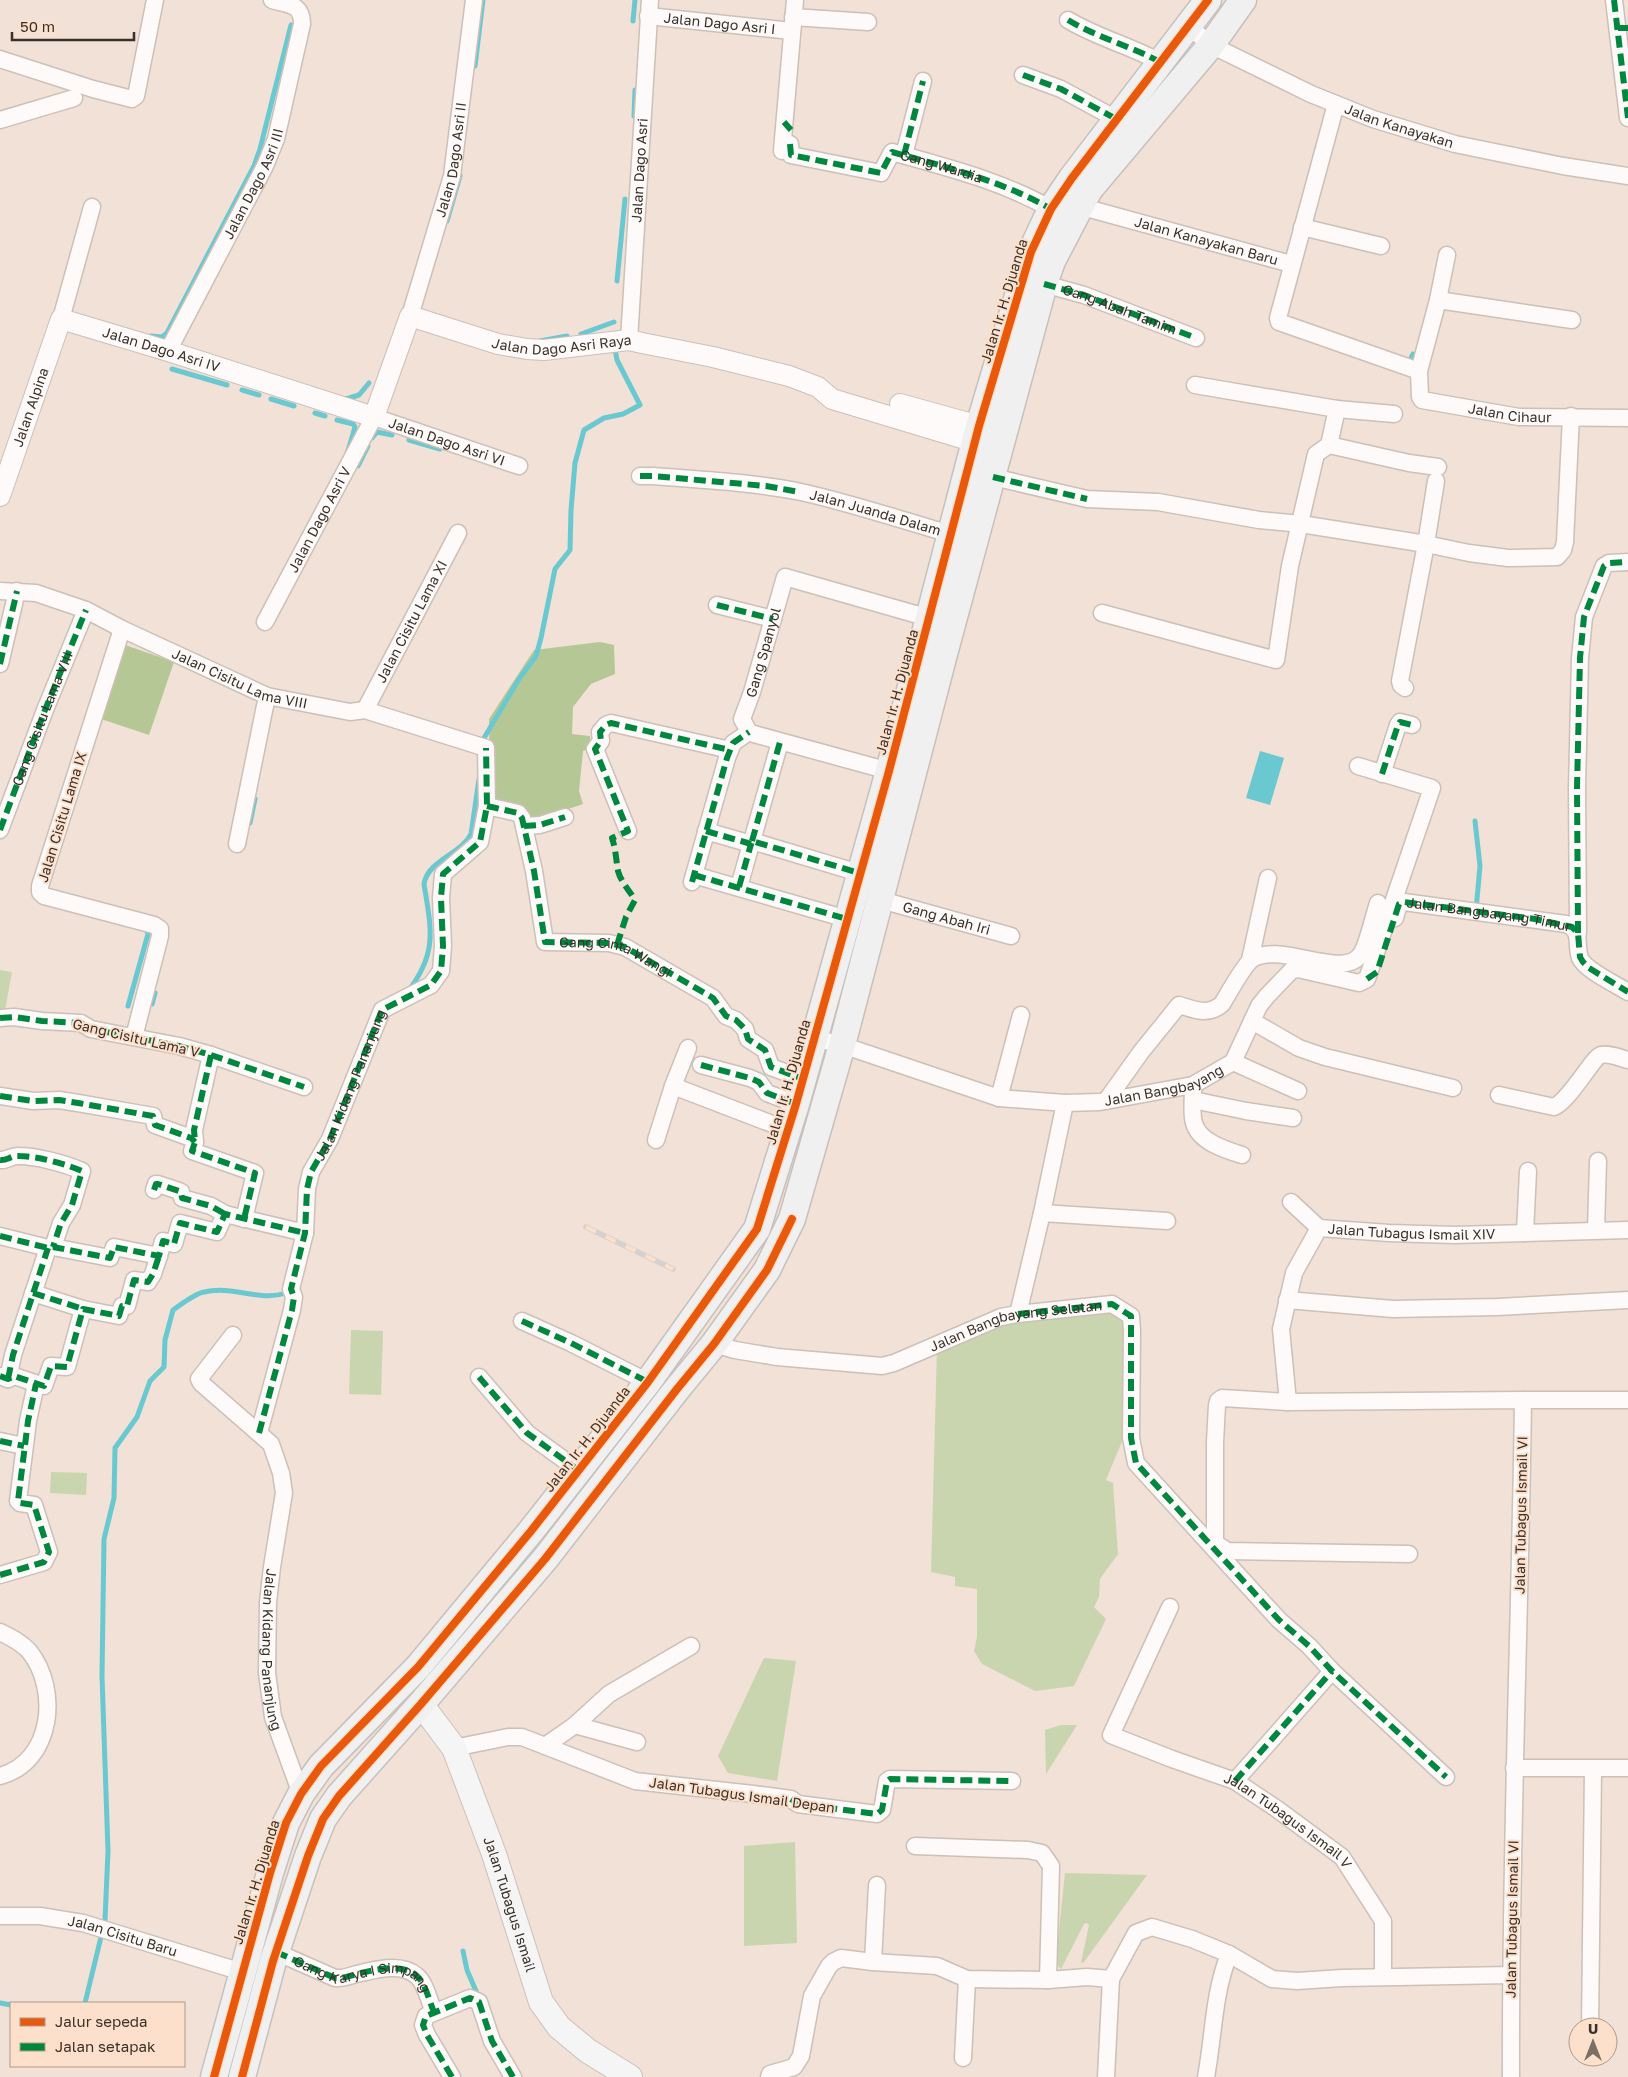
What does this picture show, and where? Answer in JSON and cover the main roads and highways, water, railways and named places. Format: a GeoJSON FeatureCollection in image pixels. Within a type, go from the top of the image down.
{"type":"FeatureCollection","features":[{"type":"Feature","properties":{"kind":"main road","name":"Jalan Ir. H. Djuanda"},"geometry":{"type":"LineString","coordinates":[[214,2077],[234,1970],[286,1823],[301,1794],[321,1766],[418,1667],[531,1531],[648,1382],[757,1229],[796,1104],[889,771],[911,732],[993,477],[1042,265],[1051,209],[1072,178],[1162,64],[1208,0]]}},
{"type":"Feature","properties":{"kind":"main road","name":"Jalan Ir. H. Djuanda"},"geometry":{"type":"LineString","coordinates":[[242,2077],[276,1952],[308,1856],[323,1819],[339,1796],[421,1704],[552,1550],[676,1388],[714,1344],[767,1270],[792,1219],[881,900],[929,618],[977,434],[1042,265],[1089,190],[1211,45],[1243,0]]}},
{"type":"Feature","properties":{"kind":"main road"},"geometry":{"type":"LineString","coordinates":[[764,1206],[792,1219]]}},
{"type":"Feature","properties":{"kind":"main road"},"geometry":{"type":"LineString","coordinates":[[531,1531],[552,1550]]}},
{"type":"Feature","properties":{"kind":"main road","name":"Jalan Tubagus Ismail"},"geometry":{"type":"LineString","coordinates":[[421,1704],[454,1748],[494,1854],[541,2002],[560,2027],[588,2051],[630,2077]]}},
{"type":"Feature","properties":{"kind":"water"},"geometry":{"type":"Polygon","coordinates":[[[1260,751],[1284,758],[1270,805],[1246,798],[1260,751]]]}},
{"type":"Feature","properties":{"kind":"waterway"},"geometry":{"type":"LineString","coordinates":[[475,66],[483,0]]}},
{"type":"Feature","properties":{"kind":"waterway"},"geometry":{"type":"LineString","coordinates":[[633,21],[635,0]]}},
{"type":"Feature","properties":{"kind":"waterway"},"geometry":{"type":"LineString","coordinates":[[151,336],[162,337],[167,333],[254,166],[291,25]]}},
{"type":"Feature","properties":{"kind":"waterway"},"geometry":{"type":"LineString","coordinates":[[634,116],[635,90]]}},
{"type":"Feature","properties":{"kind":"waterway"},"geometry":{"type":"LineString","coordinates":[[447,221],[460,176]]}},
{"type":"Feature","properties":{"kind":"waterway"},"geometry":{"type":"LineString","coordinates":[[617,281],[625,199]]}},
{"type":"Feature","properties":{"kind":"waterway"},"geometry":{"type":"LineString","coordinates":[[581,334],[614,322]]}},
{"type":"Feature","properties":{"kind":"waterway"},"geometry":{"type":"LineString","coordinates":[[540,341],[567,336]]}},
{"type":"Feature","properties":{"kind":"waterway"},"geometry":{"type":"LineString","coordinates":[[484,738],[519,679],[536,656],[555,569],[570,550],[575,463],[584,430],[604,418],[623,414],[640,405],[617,360],[615,349]]}},
{"type":"Feature","properties":{"kind":"waterway"},"geometry":{"type":"LineString","coordinates":[[1405,361],[1410,360],[1413,354]]}},
{"type":"Feature","properties":{"kind":"waterway"},"geometry":{"type":"LineString","coordinates":[[172,369],[227,385]]}},
{"type":"Feature","properties":{"kind":"waterway"},"geometry":{"type":"LineString","coordinates":[[346,399],[359,395],[369,383]]}},
{"type":"Feature","properties":{"kind":"waterway"},"geometry":{"type":"LineString","coordinates":[[242,390],[259,395]]}},
{"type":"Feature","properties":{"kind":"waterway"},"geometry":{"type":"LineString","coordinates":[[271,399],[294,406]]}},
{"type":"Feature","properties":{"kind":"waterway"},"geometry":{"type":"LineString","coordinates":[[315,413],[325,416]]}},
{"type":"Feature","properties":{"kind":"waterway"},"geometry":{"type":"LineString","coordinates":[[337,420],[353,424],[355,427],[348,451]]}},
{"type":"Feature","properties":{"kind":"waterway"},"geometry":{"type":"LineString","coordinates":[[372,438],[377,432],[392,435]]}},
{"type":"Feature","properties":{"kind":"waterway"},"geometry":{"type":"LineString","coordinates":[[409,440],[440,449]]}},
{"type":"Feature","properties":{"kind":"waterway"},"geometry":{"type":"LineString","coordinates":[[358,466],[368,446]]}},
{"type":"Feature","properties":{"kind":"waterway"},"geometry":{"type":"LineString","coordinates":[[409,990],[425,964],[430,939],[429,914],[424,884],[432,869],[460,847],[471,834],[479,779]]}},
{"type":"Feature","properties":{"kind":"waterway"},"geometry":{"type":"LineString","coordinates":[[250,823],[255,799]]}},
{"type":"Feature","properties":{"kind":"waterway"},"geometry":{"type":"LineString","coordinates":[[1475,821],[1480,866],[1476,910]]}},
{"type":"Feature","properties":{"kind":"waterway"},"geometry":{"type":"LineString","coordinates":[[128,1006],[148,934],[146,929],[143,928]]}},
{"type":"Feature","properties":{"kind":"waterway"},"geometry":{"type":"LineString","coordinates":[[152,1004],[155,993]]}},
{"type":"Feature","properties":{"kind":"waterway"},"geometry":{"type":"LineString","coordinates":[[105,1920],[108,1851],[102,1676],[104,1539],[114,1498],[115,1448],[137,1417],[150,1381],[164,1367],[165,1340],[173,1310],[201,1293],[214,1290],[266,1296],[286,1293],[287,1290]]}},
{"type":"Feature","properties":{"kind":"waterway"},"geometry":{"type":"LineString","coordinates":[[85,2002],[101,1937]]}},
{"type":"Feature","properties":{"kind":"waterway"},"geometry":{"type":"LineString","coordinates":[[463,1951],[467,1970],[479,1998]]}},
{"type":"Feature","properties":{"kind":"waterway"},"geometry":{"type":"LineString","coordinates":[[0,2003],[10,2005]]}},
{"type":"Feature","properties":{"kind":"railway"},"geometry":{"type":"LineString","coordinates":[[586,1227],[673,1269]]}}]}
